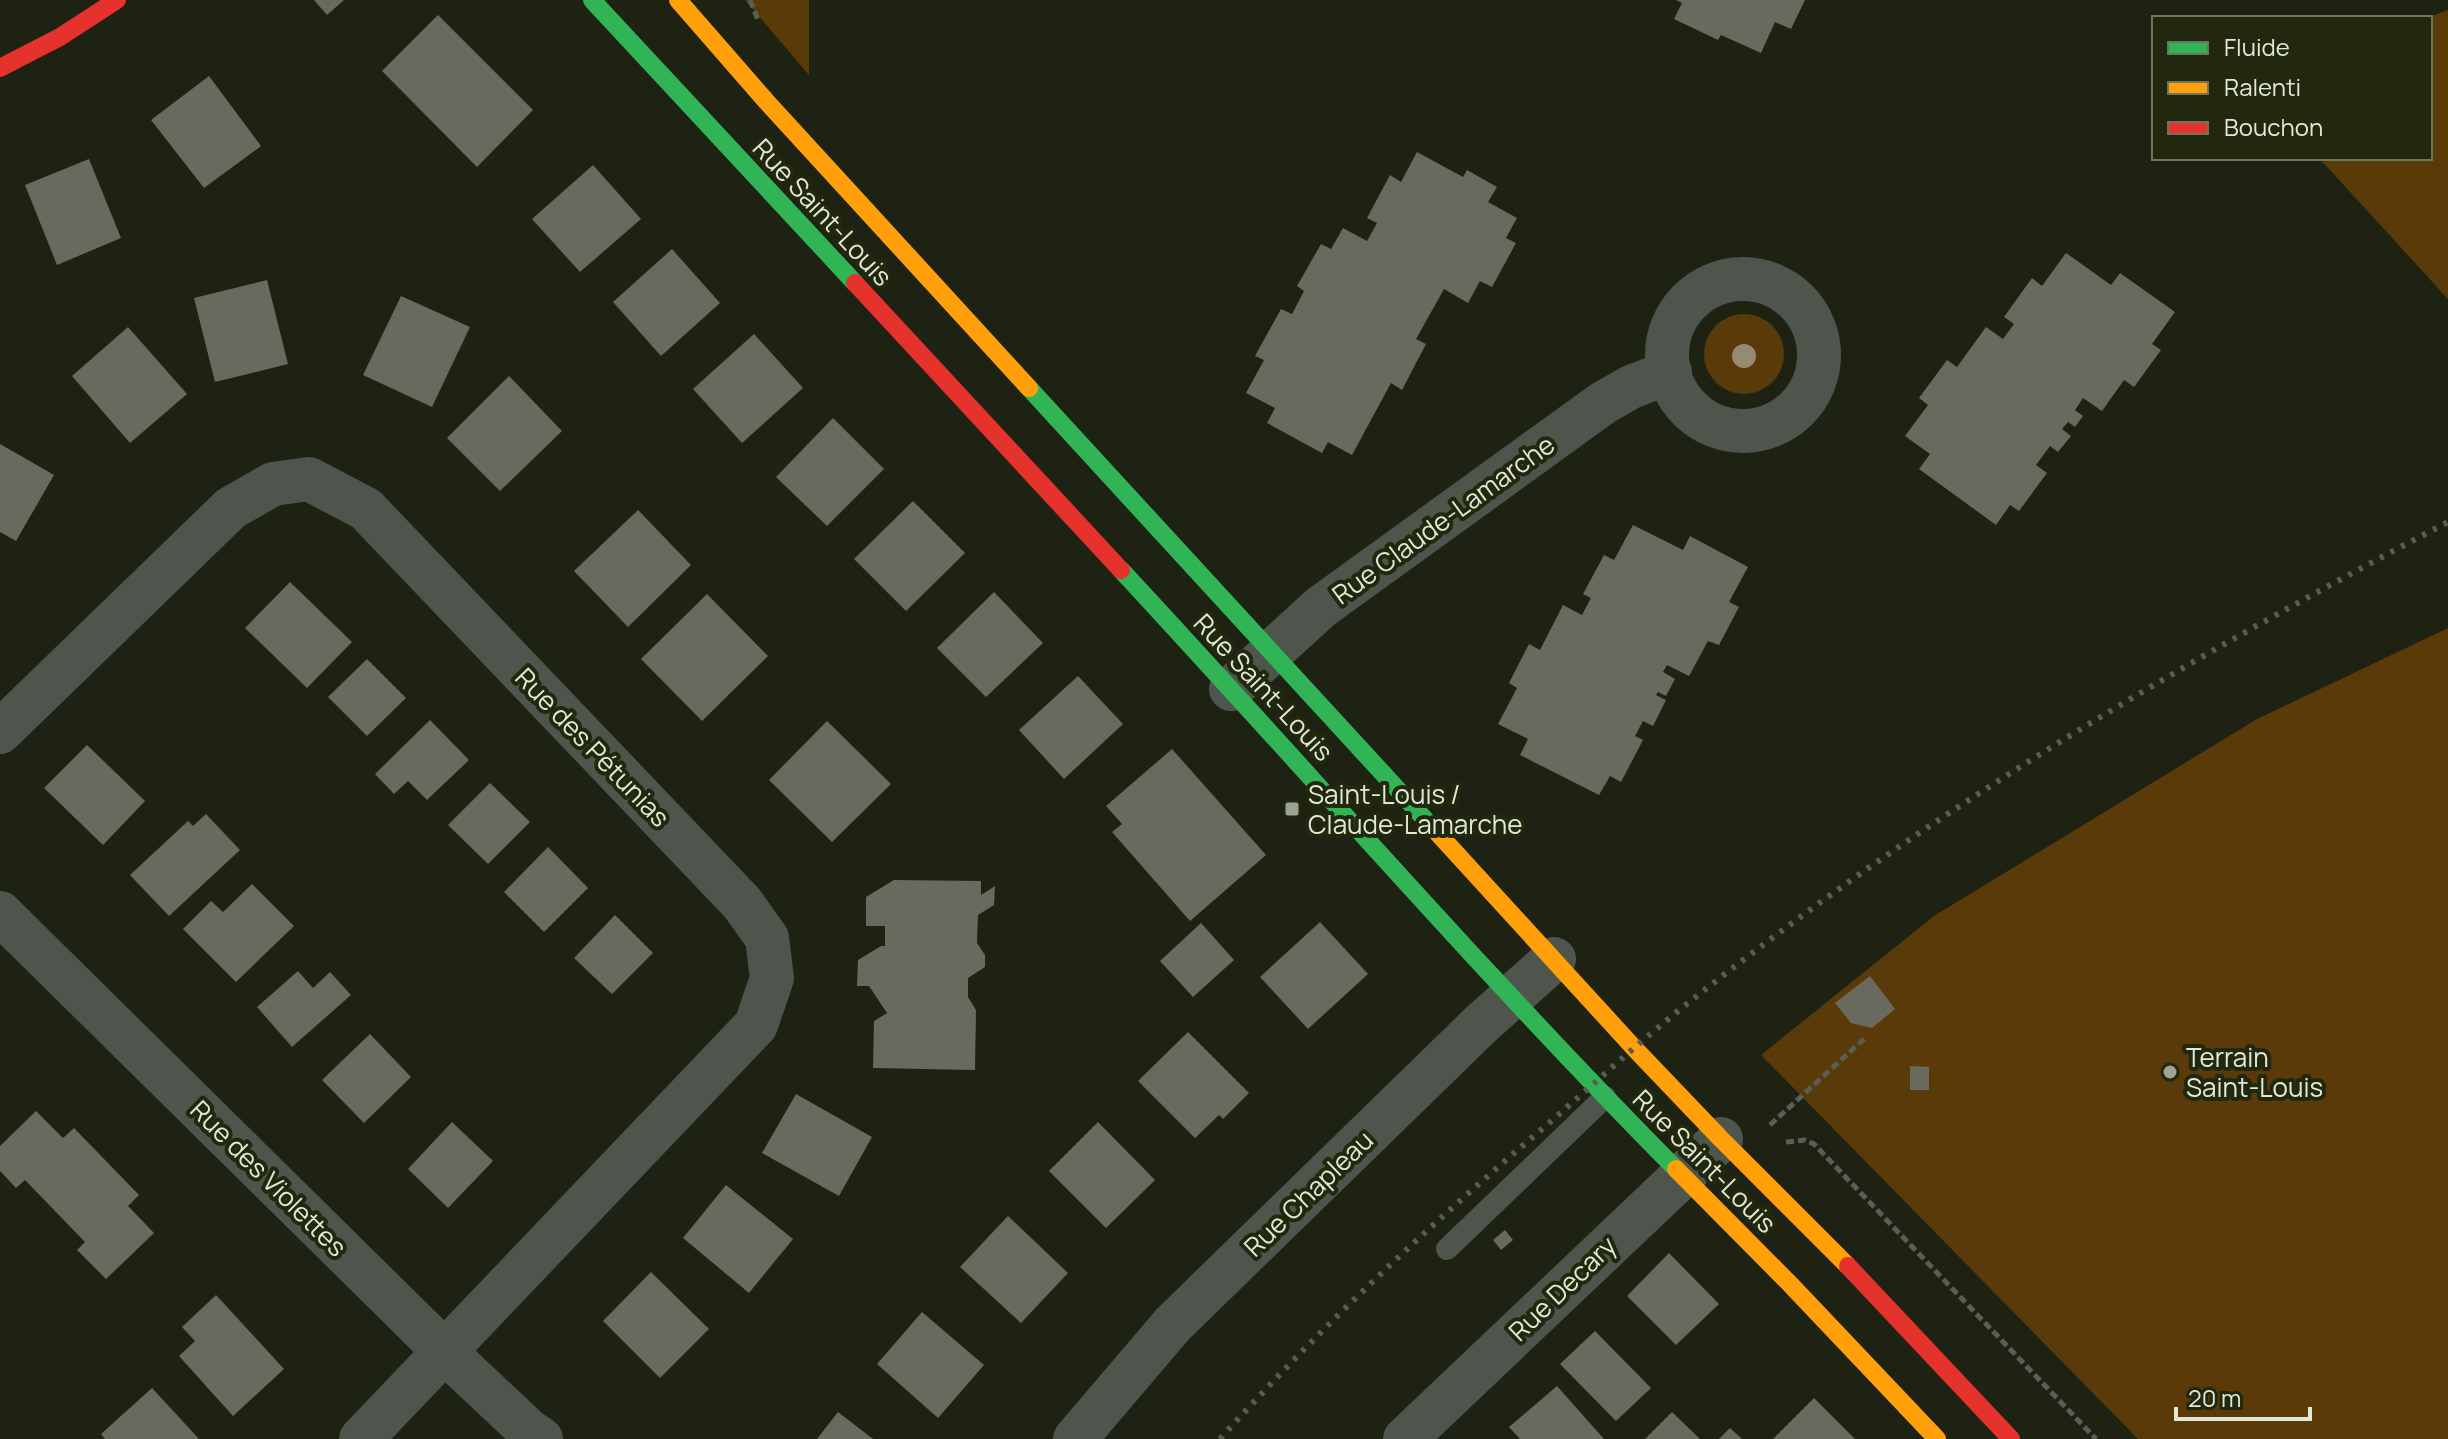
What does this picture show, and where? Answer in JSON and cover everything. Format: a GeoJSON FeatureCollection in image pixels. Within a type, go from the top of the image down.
{"type":"FeatureCollection","features":[{"type":"Feature","properties":{"kind":"street"},"geometry":{"type":"LineString","coordinates":[[0,68],[73,30],[117,0]]}},
{"type":"Feature","properties":{"kind":"street","name":"Rue Saint-Louis"},"geometry":{"type":"LineString","coordinates":[[592,0],[1231,689],[1511,997],[1937,1439]]}},
{"type":"Feature","properties":{"kind":"street","name":"Rue Saint-Louis"},"geometry":{"type":"LineString","coordinates":[[678,0],[776,113],[1635,1049],[1843,1260],[2011,1439]]}},
{"type":"Feature","properties":{"kind":"street","name":"Rue Claude-Lamarche"},"geometry":{"type":"LineString","coordinates":[[1231,689],[1297,627],[1350,585],[1603,403],[1631,387],[1670,372]]}},
{"type":"Feature","properties":{"kind":"street","name":"Rue des Pétunias"},"geometry":{"type":"LineString","coordinates":[[0,732],[231,508],[273,484],[309,479],[366,509],[742,903],[767,938],[772,978],[756,1025],[361,1439]]}},
{"type":"Feature","properties":{"kind":"street","name":"Rue des Violettes"},"geometry":{"type":"LineString","coordinates":[[0,913],[445,1352],[541,1439]]}},
{"type":"Feature","properties":{"kind":"street","name":"Rue Chapleau"},"geometry":{"type":"LineString","coordinates":[[1075,1439],[1157,1340],[1481,1024],[1554,959]]}},
{"type":"Feature","properties":{"kind":"street","name":"Rue Decary"},"geometry":{"type":"LineString","coordinates":[[1405,1439],[1721,1139]]}},
{"type":"Feature","properties":{"kind":"lane"},"geometry":{"type":"LineString","coordinates":[[1447,1249],[1605,1097]]}},
{"type":"Feature","properties":{"kind":"path"},"geometry":{"type":"LineString","coordinates":[[1769,1126],[1864,1039]]}},
{"type":"Feature","properties":{"kind":"path"},"geometry":{"type":"LineString","coordinates":[[1786,1142],[1805,1140],[1814,1144],[2096,1439]]}},
{"type":"Feature","properties":{"kind":"path"},"geometry":{"type":"LineString","coordinates":[[2081,1439],[2089,1432]]}},
{"type":"Feature","properties":{"kind":"shaded area"},"geometry":{"type":"Polygon","coordinates":[[[745,0],[809,0],[809,75],[745,0]]]}},
{"type":"Feature","properties":{"kind":"shaded area"},"geometry":{"type":"Polygon","coordinates":[[[2448,10],[2448,299],[2321,160],[2432,160],[2432,16],[2448,10]]]}},
{"type":"Feature","properties":{"kind":"shaded area"},"geometry":{"type":"Polygon","coordinates":[[[1736,314],[1752,314],[1773,325],[1784,346],[1784,362],[1773,383],[1752,394],[1736,394],[1722,388],[1710,376],[1704,362],[1704,346],[1710,332],[1722,320],[1736,314]]]}},
{"type":"Feature","properties":{"kind":"shaded area","name":"Terrain Saint-Louis"},"geometry":{"type":"Polygon","coordinates":[[[2448,628],[2448,1439],[2138,1439],[1761,1055],[1934,916],[2257,719],[2448,628]]]}},
{"type":"Feature","properties":{"kind":"building"},"geometry":{"type":"Polygon","coordinates":[[[314,0],[344,0],[327,15],[314,0]]]}},
{"type":"Feature","properties":{"kind":"building"},"geometry":{"type":"Polygon","coordinates":[[[1676,0],[1805,0],[1791,29],[1775,22],[1761,53],[1721,35],[1718,40],[1674,19],[1682,3],[1676,0]]]}},
{"type":"Feature","properties":{"kind":"building"},"geometry":{"type":"Polygon","coordinates":[[[438,15],[533,110],[477,167],[382,71],[438,15]]]}},
{"type":"Feature","properties":{"kind":"building"},"geometry":{"type":"Polygon","coordinates":[[[209,76],[261,146],[204,188],[151,120],[209,76]]]}},
{"type":"Feature","properties":{"kind":"building"},"geometry":{"type":"Polygon","coordinates":[[[1417,152],[1463,177],[1467,170],[1497,187],[1488,202],[1517,218],[1506,238],[1516,243],[1492,287],[1480,281],[1468,303],[1444,289],[1416,339],[1426,344],[1402,390],[1391,383],[1352,455],[1328,442],[1322,453],[1267,423],[1275,408],[1246,393],[1264,360],[1255,356],[1281,309],[1292,314],[1304,291],[1297,286],[1321,244],[1331,249],[1343,228],[1367,241],[1377,223],[1367,218],[1390,175],[1401,182],[1417,152]]]}},
{"type":"Feature","properties":{"kind":"building"},"geometry":{"type":"Polygon","coordinates":[[[89,159],[121,238],[57,265],[25,185],[89,159]]]}},
{"type":"Feature","properties":{"kind":"building"},"geometry":{"type":"Polygon","coordinates":[[[593,165],[641,219],[580,272],[532,219],[593,165]]]}},
{"type":"Feature","properties":{"kind":"building"},"geometry":{"type":"Polygon","coordinates":[[[672,249],[720,303],[661,356],[613,302],[672,249]]]}},
{"type":"Feature","properties":{"kind":"building"},"geometry":{"type":"Polygon","coordinates":[[[2066,253],[2111,285],[2120,273],[2175,312],[2152,344],[2161,350],[2134,387],[2124,380],[2102,411],[2083,398],[2075,410],[2083,416],[2075,427],[2068,422],[2062,429],[2071,436],[2058,452],[2050,446],[2036,465],[2047,473],[2019,511],[2010,505],[1996,525],[1919,469],[1930,454],[1905,436],[1928,405],[1919,398],[1947,360],[1957,367],[1986,327],[2003,339],[2014,324],[2004,317],[2032,278],[2042,286],[2066,253]]]}},
{"type":"Feature","properties":{"kind":"building"},"geometry":{"type":"Polygon","coordinates":[[[267,280],[288,364],[215,382],[194,298],[267,280]]]}},
{"type":"Feature","properties":{"kind":"building"},"geometry":{"type":"Polygon","coordinates":[[[401,296],[470,327],[432,407],[363,375],[401,296]]]}},
{"type":"Feature","properties":{"kind":"building"},"geometry":{"type":"Polygon","coordinates":[[[128,327],[187,394],[130,443],[72,376],[128,327]]]}},
{"type":"Feature","properties":{"kind":"building"},"geometry":{"type":"Polygon","coordinates":[[[754,334],[803,388],[742,443],[693,389],[754,334]]]}},
{"type":"Feature","properties":{"kind":"building"},"geometry":{"type":"Polygon","coordinates":[[[509,376],[562,431],[500,491],[447,438],[509,376]]]}},
{"type":"Feature","properties":{"kind":"building"},"geometry":{"type":"Polygon","coordinates":[[[833,418],[884,469],[827,526],[776,477],[833,418]]]}},
{"type":"Feature","properties":{"kind":"building"},"geometry":{"type":"Polygon","coordinates":[[[0,444],[54,475],[16,541],[0,532],[0,444]]]}},
{"type":"Feature","properties":{"kind":"building"},"geometry":{"type":"Polygon","coordinates":[[[913,501],[965,553],[906,611],[854,559],[913,501]]]}},
{"type":"Feature","properties":{"kind":"building"},"geometry":{"type":"Polygon","coordinates":[[[638,510],[691,565],[628,627],[574,571],[638,510]]]}},
{"type":"Feature","properties":{"kind":"building"},"geometry":{"type":"Polygon","coordinates":[[[1633,525],[1683,550],[1690,536],[1748,567],[1729,602],[1739,607],[1719,645],[1708,641],[1689,676],[1667,665],[1663,672],[1675,679],[1666,696],[1658,692],[1656,695],[1666,700],[1653,726],[1643,721],[1635,736],[1643,740],[1621,782],[1610,776],[1599,795],[1520,755],[1528,739],[1498,724],[1517,688],[1509,683],[1529,644],[1540,650],[1563,605],[1582,615],[1591,598],[1583,594],[1604,555],[1614,560],[1633,525]]]}},
{"type":"Feature","properties":{"kind":"building"},"geometry":{"type":"Polygon","coordinates":[[[290,582],[352,642],[307,688],[245,628],[290,582]]]}},
{"type":"Feature","properties":{"kind":"building"},"geometry":{"type":"Polygon","coordinates":[[[994,592],[1043,643],[986,697],[937,648],[994,592]]]}},
{"type":"Feature","properties":{"kind":"building"},"geometry":{"type":"Polygon","coordinates":[[[707,594],[768,656],[702,721],[641,659],[707,594]]]}},
{"type":"Feature","properties":{"kind":"building"},"geometry":{"type":"Polygon","coordinates":[[[367,659],[406,698],[367,736],[328,697],[367,659]]]}},
{"type":"Feature","properties":{"kind":"building"},"geometry":{"type":"Polygon","coordinates":[[[1078,676],[1123,724],[1064,779],[1019,730],[1078,676]]]}},
{"type":"Feature","properties":{"kind":"building"},"geometry":{"type":"Polygon","coordinates":[[[430,720],[469,760],[427,800],[408,781],[394,794],[375,774],[430,720]]]}},
{"type":"Feature","properties":{"kind":"building"},"geometry":{"type":"Polygon","coordinates":[[[827,721],[891,784],[832,842],[769,780],[827,721]]]}},
{"type":"Feature","properties":{"kind":"building"},"geometry":{"type":"Polygon","coordinates":[[[87,745],[145,801],[103,845],[44,788],[87,745]]]}},
{"type":"Feature","properties":{"kind":"building"},"geometry":{"type":"Polygon","coordinates":[[[1172,749],[1266,855],[1190,921],[1112,832],[1122,824],[1106,806],[1172,749]]]}},
{"type":"Feature","properties":{"kind":"building"},"geometry":{"type":"Polygon","coordinates":[[[490,783],[530,822],[488,864],[448,825],[490,783]]]}},
{"type":"Feature","properties":{"kind":"building"},"geometry":{"type":"Polygon","coordinates":[[[206,814],[240,850],[169,916],[130,875],[188,821],[193,826],[206,814]]]}},
{"type":"Feature","properties":{"kind":"building"},"geometry":{"type":"Polygon","coordinates":[[[548,847],[588,888],[544,932],[504,892],[548,847]]]}},
{"type":"Feature","properties":{"kind":"building"},"geometry":{"type":"Polygon","coordinates":[[[894,880],[981,881],[981,895],[995,886],[994,905],[978,915],[977,943],[985,955],[985,967],[968,978],[968,997],[976,1010],[975,1070],[873,1068],[874,1021],[887,1013],[869,986],[857,986],[858,960],[885,946],[885,926],[866,926],[866,897],[894,880]]]}},
{"type":"Feature","properties":{"kind":"building"},"geometry":{"type":"Polygon","coordinates":[[[252,884],[294,926],[236,982],[183,929],[211,901],[223,912],[252,884]]]}},
{"type":"Feature","properties":{"kind":"building"},"geometry":{"type":"Polygon","coordinates":[[[615,915],[653,953],[612,994],[574,958],[615,915]]]}},
{"type":"Feature","properties":{"kind":"building"},"geometry":{"type":"Polygon","coordinates":[[[1320,922],[1368,974],[1308,1029],[1260,977],[1320,922]]]}},
{"type":"Feature","properties":{"kind":"building"},"geometry":{"type":"Polygon","coordinates":[[[1201,923],[1234,960],[1193,997],[1160,961],[1201,923]]]}},
{"type":"Feature","properties":{"kind":"building"},"geometry":{"type":"Polygon","coordinates":[[[298,971],[313,988],[330,972],[351,995],[292,1047],[257,1007],[298,971]]]}},
{"type":"Feature","properties":{"kind":"building"},"geometry":{"type":"Polygon","coordinates":[[[1870,976],[1895,1009],[1872,1028],[1851,1023],[1835,1003],[1870,976]]]}},
{"type":"Feature","properties":{"kind":"building"},"geometry":{"type":"Polygon","coordinates":[[[1188,1032],[1249,1093],[1223,1119],[1219,1115],[1195,1138],[1138,1081],[1188,1032]]]}},
{"type":"Feature","properties":{"kind":"building"},"geometry":{"type":"Polygon","coordinates":[[[370,1034],[411,1077],[364,1123],[322,1080],[370,1034]]]}},
{"type":"Feature","properties":{"kind":"building"},"geometry":{"type":"Polygon","coordinates":[[[1910,1066],[1929,1067],[1929,1090],[1910,1090],[1910,1066]]]}},
{"type":"Feature","properties":{"kind":"building"},"geometry":{"type":"Polygon","coordinates":[[[796,1094],[872,1137],[839,1196],[762,1153],[796,1094]]]}},
{"type":"Feature","properties":{"kind":"building"},"geometry":{"type":"Polygon","coordinates":[[[36,1111],[63,1138],[74,1128],[139,1195],[128,1206],[154,1233],[106,1279],[77,1250],[85,1242],[25,1180],[16,1188],[0,1171],[0,1146],[36,1111]]]}},
{"type":"Feature","properties":{"kind":"building"},"geometry":{"type":"Polygon","coordinates":[[[452,1122],[493,1161],[448,1208],[408,1169],[452,1122]]]}},
{"type":"Feature","properties":{"kind":"building"},"geometry":{"type":"Polygon","coordinates":[[[1098,1122],[1155,1180],[1106,1228],[1049,1171],[1098,1122]]]}},
{"type":"Feature","properties":{"kind":"building"},"geometry":{"type":"Polygon","coordinates":[[[726,1185],[793,1239],[749,1293],[683,1238],[726,1185]]]}},
{"type":"Feature","properties":{"kind":"building"},"geometry":{"type":"Polygon","coordinates":[[[1008,1216],[1068,1273],[1021,1323],[960,1267],[1008,1216]]]}},
{"type":"Feature","properties":{"kind":"building"},"geometry":{"type":"Polygon","coordinates":[[[1505,1230],[1513,1240],[1501,1250],[1493,1240],[1505,1230]]]}},
{"type":"Feature","properties":{"kind":"building"},"geometry":{"type":"Polygon","coordinates":[[[1669,1253],[1719,1304],[1676,1345],[1627,1296],[1669,1253]]]}},
{"type":"Feature","properties":{"kind":"building"},"geometry":{"type":"Polygon","coordinates":[[[651,1272],[709,1329],[660,1378],[603,1321],[651,1272]]]}},
{"type":"Feature","properties":{"kind":"building"},"geometry":{"type":"Polygon","coordinates":[[[216,1295],[284,1369],[233,1416],[179,1356],[195,1341],[182,1327],[216,1295]]]}},
{"type":"Feature","properties":{"kind":"building"},"geometry":{"type":"Polygon","coordinates":[[[922,1312],[984,1365],[938,1418],[877,1364],[922,1312]]]}},
{"type":"Feature","properties":{"kind":"building"},"geometry":{"type":"Polygon","coordinates":[[[1595,1331],[1651,1388],[1616,1421],[1560,1364],[1595,1331]]]}},
{"type":"Feature","properties":{"kind":"building"},"geometry":{"type":"Polygon","coordinates":[[[1557,1386],[1604,1439],[1520,1439],[1509,1427],[1557,1386]]]}},
{"type":"Feature","properties":{"kind":"building"},"geometry":{"type":"Polygon","coordinates":[[[152,1388],[199,1439],[105,1439],[101,1434],[152,1388]]]}},
{"type":"Feature","properties":{"kind":"building"},"geometry":{"type":"Polygon","coordinates":[[[1814,1398],[1855,1439],[1773,1439],[1814,1398]]]}},
{"type":"Feature","properties":{"kind":"building"},"geometry":{"type":"Polygon","coordinates":[[[838,1412],[873,1439],[817,1439],[838,1412]]]}},
{"type":"Feature","properties":{"kind":"building"},"geometry":{"type":"Polygon","coordinates":[[[1672,1412],[1700,1439],[1645,1439],[1672,1412]]]}},
{"type":"Feature","properties":{"kind":"building"},"geometry":{"type":"Polygon","coordinates":[[[1730,1428],[1742,1439],[1719,1439],[1730,1428]]]}},
{"type":"Feature","properties":{"kind":"railway"},"geometry":{"type":"LineString","coordinates":[[1220,1439],[1338,1315],[1463,1198],[1651,1033],[1789,925],[1961,805],[2120,705],[2283,611],[2448,522]]}},
{"type":"Feature","properties":{"kind":"traffic: fast"},"geometry":{"type":"LineString","coordinates":[[592,0],[855,283]]}},
{"type":"Feature","properties":{"kind":"traffic: fast"},"geometry":{"type":"LineString","coordinates":[[1029,388],[1433,828]]}},
{"type":"Feature","properties":{"kind":"traffic: fast"},"geometry":{"type":"LineString","coordinates":[[1121,570],[1465,947],[1676,1169]]}},
{"type":"Feature","properties":{"kind":"traffic: slow"},"geometry":{"type":"LineString","coordinates":[[678,0],[766,101],[1029,388]]}},
{"type":"Feature","properties":{"kind":"traffic: slow"},"geometry":{"type":"LineString","coordinates":[[1433,828],[1635,1049],[1848,1266]]}},
{"type":"Feature","properties":{"kind":"traffic: slow"},"geometry":{"type":"LineString","coordinates":[[1676,1169],[1937,1439]]}},
{"type":"Feature","properties":{"kind":"traffic: jam"},"geometry":{"type":"LineString","coordinates":[[0,68],[60,37],[117,0]]}},
{"type":"Feature","properties":{"kind":"traffic: jam"},"geometry":{"type":"LineString","coordinates":[[855,283],[1121,570]]}},
{"type":"Feature","properties":{"kind":"traffic: jam"},"geometry":{"type":"LineString","coordinates":[[1848,1266],[2011,1439]]}},
{"type":"Feature","properties":{"kind":"place","name":"Saint-Louis / Claude-Lamarche"},"geometry":{"type":"Point","coordinates":[1292,809]}},
{"type":"Feature","properties":{"kind":"place","name":"Terrain Saint-Louis"},"geometry":{"type":"Point","coordinates":[2170,1072]}}]}
